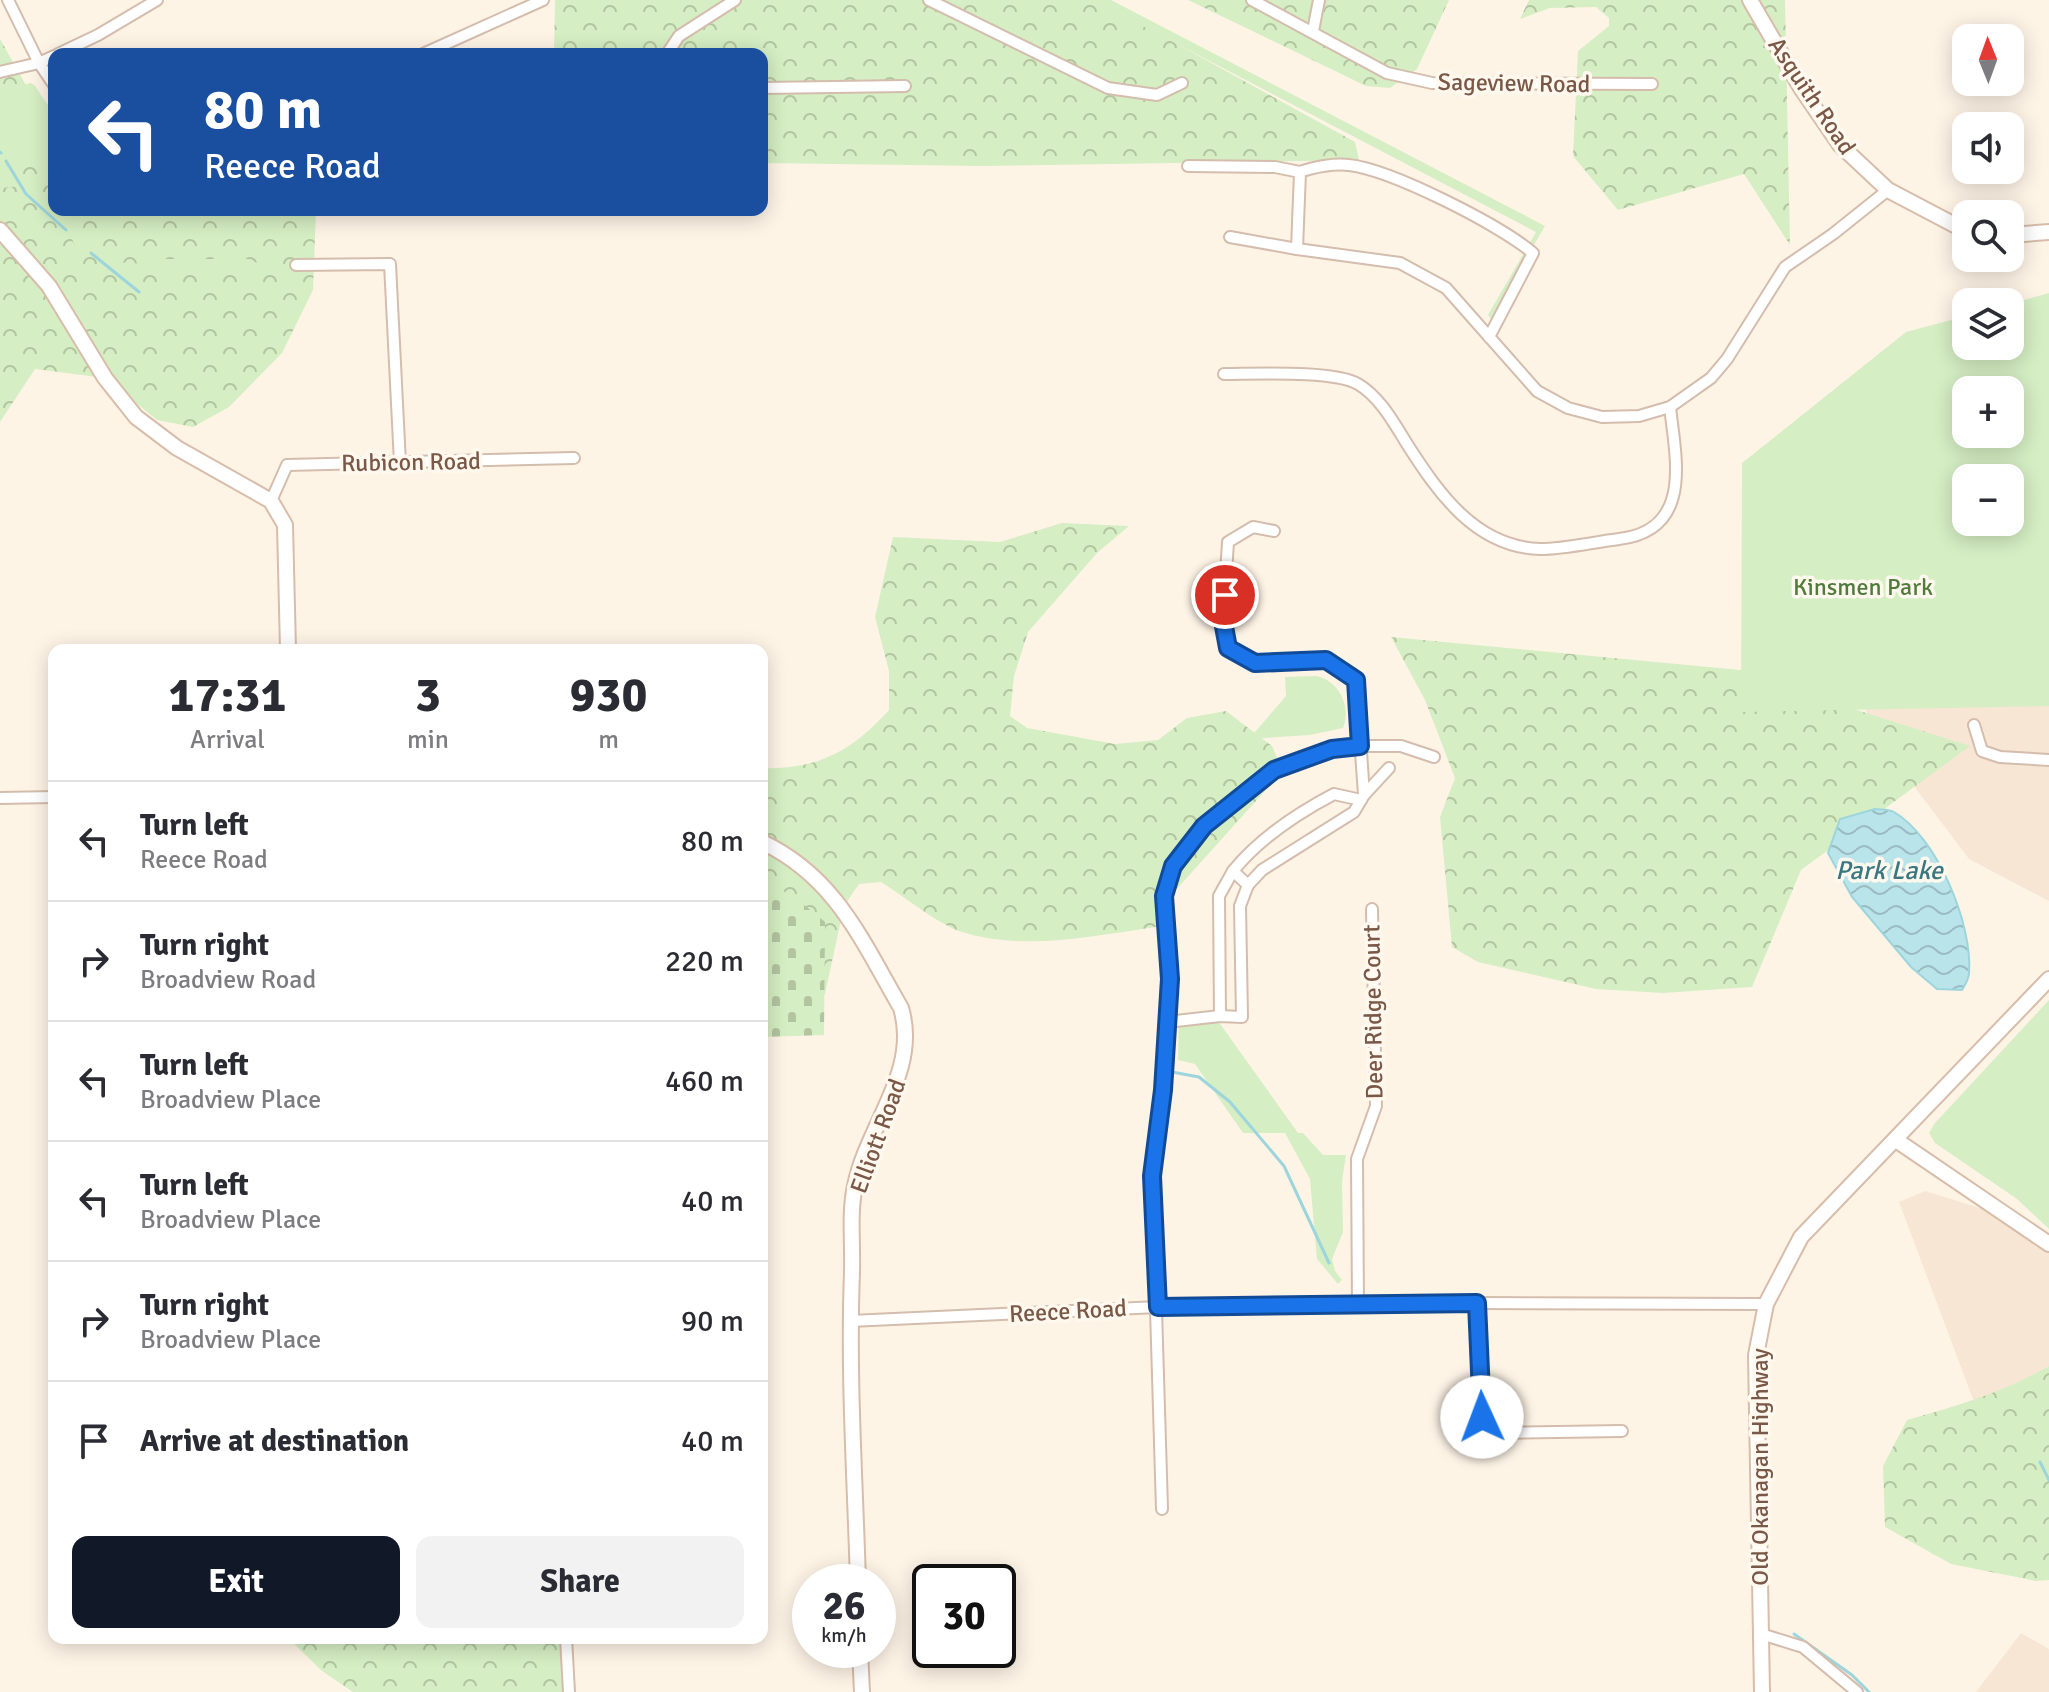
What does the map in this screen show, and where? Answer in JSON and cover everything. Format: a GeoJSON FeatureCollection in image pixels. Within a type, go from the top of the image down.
{"type":"FeatureCollection","features":[{"type":"Feature","properties":{"kind":"street"},"geometry":{"type":"LineString","coordinates":[[8,0],[48,76]]}},
{"type":"Feature","properties":{"kind":"street"},"geometry":{"type":"LineString","coordinates":[[71,48],[157,0]]}},
{"type":"Feature","properties":{"kind":"street"},"geometry":{"type":"LineString","coordinates":[[436,48],[543,0]]}},
{"type":"Feature","properties":{"kind":"street"},"geometry":{"type":"LineString","coordinates":[[671,48],[679,36],[735,0]]}},
{"type":"Feature","properties":{"kind":"street"},"geometry":{"type":"LineString","coordinates":[[929,0],[1108,88],[1157,95],[1182,83]]}},
{"type":"Feature","properties":{"kind":"street","name":"Sageview Road"},"geometry":{"type":"LineString","coordinates":[[1252,0],[1387,73],[1432,83],[1652,84]]}},
{"type":"Feature","properties":{"kind":"street"},"geometry":{"type":"LineString","coordinates":[[1313,31],[1319,0]]}},
{"type":"Feature","properties":{"kind":"street","name":"Asquith Road"},"geometry":{"type":"LineString","coordinates":[[1750,0],[1801,88],[1840,145],[1888,190],[1952,224]]}},
{"type":"Feature","properties":{"kind":"street"},"geometry":{"type":"LineString","coordinates":[[0,72],[48,59]]}},
{"type":"Feature","properties":{"kind":"street"},"geometry":{"type":"LineString","coordinates":[[768,88],[905,86]]}},
{"type":"Feature","properties":{"kind":"street"},"geometry":{"type":"LineString","coordinates":[[1188,166],[1275,167],[1300,172],[1347,165],[1385,174],[1459,208],[1533,253],[1489,337]]}},
{"type":"Feature","properties":{"kind":"street"},"geometry":{"type":"LineString","coordinates":[[1297,249],[1300,172]]}},
{"type":"Feature","properties":{"kind":"street"},"geometry":{"type":"LineString","coordinates":[[1230,237],[1400,263],[1446,288],[1537,391],[1568,408],[1602,417],[1639,416],[1670,407],[1711,378],[1727,359],[1785,267],[1888,190]]}},
{"type":"Feature","properties":{"kind":"street"},"geometry":{"type":"LineString","coordinates":[[0,230],[49,286],[105,378],[136,417],[177,448],[271,501],[285,525],[288,644]]}},
{"type":"Feature","properties":{"kind":"street"},"geometry":{"type":"LineString","coordinates":[[2024,234],[2049,232]]}},
{"type":"Feature","properties":{"kind":"street"},"geometry":{"type":"LineString","coordinates":[[296,265],[390,264],[400,463]]}},
{"type":"Feature","properties":{"kind":"street"},"geometry":{"type":"LineString","coordinates":[[1224,374],[1338,377],[1358,384],[1385,409],[1424,471],[1464,520],[1498,541],[1540,549],[1633,537],[1660,521],[1675,496],[1677,472],[1670,407]]}},
{"type":"Feature","properties":{"kind":"street","name":"Rubicon Road"},"geometry":{"type":"LineString","coordinates":[[271,501],[287,465],[574,458]]}},
{"type":"Feature","properties":{"kind":"street"},"geometry":{"type":"LineString","coordinates":[[1274,531],[1253,527],[1228,542],[1223,621],[1228,648],[1255,663],[1326,660],[1356,680],[1363,798]]}},
{"type":"Feature","properties":{"kind":"street"},"geometry":{"type":"LineString","coordinates":[[1974,725],[1982,751],[2000,757],[2049,760]]}},
{"type":"Feature","properties":{"kind":"street"},"geometry":{"type":"LineString","coordinates":[[1162,1509],[1152,1176],[1163,1090],[1170,979],[1164,896],[1173,866],[1204,826],[1274,770],[1332,749],[1360,746],[1401,746],[1434,757]]}},
{"type":"Feature","properties":{"kind":"street"},"geometry":{"type":"LineString","coordinates":[[1167,1022],[1220,1016],[1242,1017],[1240,906],[1248,885],[1262,870],[1354,812],[1389,768]]}},
{"type":"Feature","properties":{"kind":"street"},"geometry":{"type":"LineString","coordinates":[[1220,1016],[1219,896],[1233,871],[1245,856],[1314,804],[1334,794],[1363,798]]}},
{"type":"Feature","properties":{"kind":"street"},"geometry":{"type":"LineString","coordinates":[[0,798],[48,797]]}},
{"type":"Feature","properties":{"kind":"street","name":"Elliott Road"},"geometry":{"type":"LineString","coordinates":[[768,845],[785,853],[827,889],[856,926],[901,1008],[904,1020],[905,1057],[901,1072],[885,1103],[854,1187],[850,1321],[857,1564]]}},
{"type":"Feature","properties":{"kind":"street"},"geometry":{"type":"LineString","coordinates":[[1233,871],[1248,885]]}},
{"type":"Feature","properties":{"kind":"street","name":"Deer Ridge Court"},"geometry":{"type":"LineString","coordinates":[[1358,1305],[1357,1159],[1376,1106],[1372,909]]}},
{"type":"Feature","properties":{"kind":"street","name":"Old Okanagan Highway"},"geometry":{"type":"LineString","coordinates":[[1762,1692],[1756,1355],[1766,1304],[1801,1237],[2049,979]]}},
{"type":"Feature","properties":{"kind":"street"},"geometry":{"type":"LineString","coordinates":[[1896,1140],[2049,1244]]}},
{"type":"Feature","properties":{"kind":"street"},"geometry":{"type":"LineString","coordinates":[[1477,1303],[1482,1417],[1494,1433],[1622,1431]]}},
{"type":"Feature","properties":{"kind":"street","name":"Reece Road"},"geometry":{"type":"LineString","coordinates":[[850,1321],[1158,1307],[1477,1303],[1766,1304]]}},
{"type":"Feature","properties":{"kind":"street"},"geometry":{"type":"LineString","coordinates":[[1761,1634],[1803,1647],[1857,1692]]}},
{"type":"Feature","properties":{"kind":"street"},"geometry":{"type":"LineString","coordinates":[[566,1644],[569,1692]]}},
{"type":"Feature","properties":{"kind":"street"},"geometry":{"type":"LineString","coordinates":[[861,1668],[862,1692]]}},
{"type":"Feature","properties":{"kind":"shaded area"},"geometry":{"type":"Polygon","coordinates":[[[1864,701],[2049,703],[2049,901],[1969,859],[1870,728],[1864,701]]]}},
{"type":"Feature","properties":{"kind":"shaded area"},"geometry":{"type":"Polygon","coordinates":[[[1925,1191],[1993,1212],[2049,1248],[2049,1366],[1974,1402],[1899,1202],[1925,1191]]]}},
{"type":"Feature","properties":{"kind":"shaded area"},"geometry":{"type":"Polygon","coordinates":[[[2021,1633],[2049,1649],[2049,1692],[1976,1692],[2021,1633]]]}},
{"type":"Feature","properties":{"kind":"green space"},"geometry":{"type":"Polygon","coordinates":[[[555,0],[1097,0],[1355,142],[1359,160],[981,166],[768,163],[768,48],[554,48],[555,0]]]}},
{"type":"Feature","properties":{"kind":"green space"},"geometry":{"type":"Polygon","coordinates":[[[1093,0],[1111,0],[1545,226],[1491,319],[1488,315],[1536,232],[1093,0]]]}},
{"type":"Feature","properties":{"kind":"green space"},"geometry":{"type":"Polygon","coordinates":[[[1188,0],[1449,0],[1417,69],[1390,88],[1366,86],[1188,0]]]}},
{"type":"Feature","properties":{"kind":"green space"},"geometry":{"type":"Polygon","coordinates":[[[1529,0],[1785,0],[1790,245],[1744,174],[1618,210],[1573,156],[1578,51],[1609,26],[1609,18],[1596,7],[1550,8],[1520,19],[1529,0]]]}},
{"type":"Feature","properties":{"kind":"green space"},"geometry":{"type":"Polygon","coordinates":[[[0,39],[48,132],[48,216],[316,216],[313,290],[282,353],[229,407],[193,427],[157,420],[105,378],[35,369],[0,422],[0,39]]]}},
{"type":"Feature","properties":{"kind":"green space"},"geometry":{"type":"Polygon","coordinates":[[[31,83],[48,105],[48,165],[22,165],[21,178],[48,197],[48,204],[23,186],[0,188],[0,89],[31,83]]]}},
{"type":"Feature","properties":{"kind":"green space"},"geometry":{"type":"Polygon","coordinates":[[[60,216],[69,216],[81,244],[100,251],[112,262],[146,264],[158,259],[239,256],[286,274],[286,280],[238,262],[159,265],[147,270],[109,268],[91,253],[77,249],[60,216]]]}},
{"type":"Feature","properties":{"kind":"green space","name":"Kinsmen Park"},"geometry":{"type":"Polygon","coordinates":[[[2049,293],[2049,706],[1741,712],[1742,463],[1906,332],[1952,320],[1952,360],[2024,360],[2024,300],[2049,293]]]}},
{"type":"Feature","properties":{"kind":"green space"},"geometry":{"type":"Polygon","coordinates":[[[1062,523],[1129,526],[1097,553],[1028,632],[1014,676],[1010,716],[1027,728],[1115,744],[1158,740],[1187,718],[1226,711],[1272,746],[1283,771],[1174,892],[1156,927],[1057,940],[983,937],[950,927],[881,882],[859,884],[844,906],[825,994],[783,1002],[768,1020],[768,768],[800,765],[833,755],[862,736],[889,710],[889,671],[875,617],[893,537],[1000,542],[1062,523]]]}},
{"type":"Feature","properties":{"kind":"green space"},"geometry":{"type":"Polygon","coordinates":[[[1391,637],[1761,672],[1772,683],[1970,746],[1801,870],[1752,987],[1663,993],[1596,989],[1478,962],[1452,947],[1440,817],[1455,778],[1425,700],[1391,637]]]}},
{"type":"Feature","properties":{"kind":"green space"},"geometry":{"type":"Polygon","coordinates":[[[1315,676],[1330,682],[1341,695],[1346,711],[1343,728],[1310,735],[1249,739],[1286,696],[1285,677],[1315,676]]]}},
{"type":"Feature","properties":{"kind":"green space"},"geometry":{"type":"Polygon","coordinates":[[[768,884],[793,896],[825,922],[824,1035],[768,1037],[768,884]]]}},
{"type":"Feature","properties":{"kind":"green space"},"geometry":{"type":"Polygon","coordinates":[[[2049,1000],[2049,1229],[2017,1199],[1935,1143],[1929,1133],[2049,1000]]]}},
{"type":"Feature","properties":{"kind":"green space"},"geometry":{"type":"Polygon","coordinates":[[[1191,1014],[1218,1021],[1298,1133],[1303,1133],[1323,1155],[1346,1155],[1342,1181],[1343,1232],[1332,1259],[1335,1271],[1342,1280],[1338,1284],[1317,1259],[1310,1179],[1285,1133],[1243,1133],[1195,1064],[1178,1060],[1179,1015],[1191,1014]]]}},
{"type":"Feature","properties":{"kind":"green space"},"geometry":{"type":"Polygon","coordinates":[[[2049,1366],[2049,1580],[2036,1581],[1951,1564],[1885,1527],[1883,1466],[1907,1420],[1997,1391],[2049,1366]]]}},
{"type":"Feature","properties":{"kind":"green space"},"geometry":{"type":"Polygon","coordinates":[[[294,1644],[571,1644],[571,1692],[353,1692],[322,1671],[294,1644]]]}},
{"type":"Feature","properties":{"kind":"water","name":"Park Lake"},"geometry":{"type":"Polygon","coordinates":[[[1875,809],[1892,811],[1910,824],[1938,861],[1965,931],[1969,975],[1962,990],[1937,989],[1911,967],[1852,897],[1828,853],[1840,819],[1875,809]]]}},
{"type":"Feature","properties":{"kind":"waterway"},"geometry":{"type":"LineString","coordinates":[[6,161],[26,194],[48,214]]}},
{"type":"Feature","properties":{"kind":"waterway"},"geometry":{"type":"LineString","coordinates":[[50,216],[66,230]]}},
{"type":"Feature","properties":{"kind":"waterway"},"geometry":{"type":"LineString","coordinates":[[91,253],[139,292]]}},
{"type":"Feature","properties":{"kind":"waterway"},"geometry":{"type":"LineString","coordinates":[[1172,1072],[1199,1077],[1230,1102],[1284,1166],[1329,1263]]}},
{"type":"Feature","properties":{"kind":"waterway"},"geometry":{"type":"LineString","coordinates":[[2040,1462],[2049,1480]]}},
{"type":"Feature","properties":{"kind":"waterway"},"geometry":{"type":"LineString","coordinates":[[1794,1634],[1852,1675],[1869,1692]]}},
{"type":"Feature","properties":{"kind":"route"},"geometry":{"type":"LineString","coordinates":[[1225,595],[1223,621],[1228,648],[1255,663],[1326,660],[1356,680],[1360,746],[1332,749],[1274,770],[1204,826],[1173,866],[1164,896],[1170,979],[1163,1090],[1152,1176],[1158,1307],[1477,1303],[1482,1417]]}}]}
